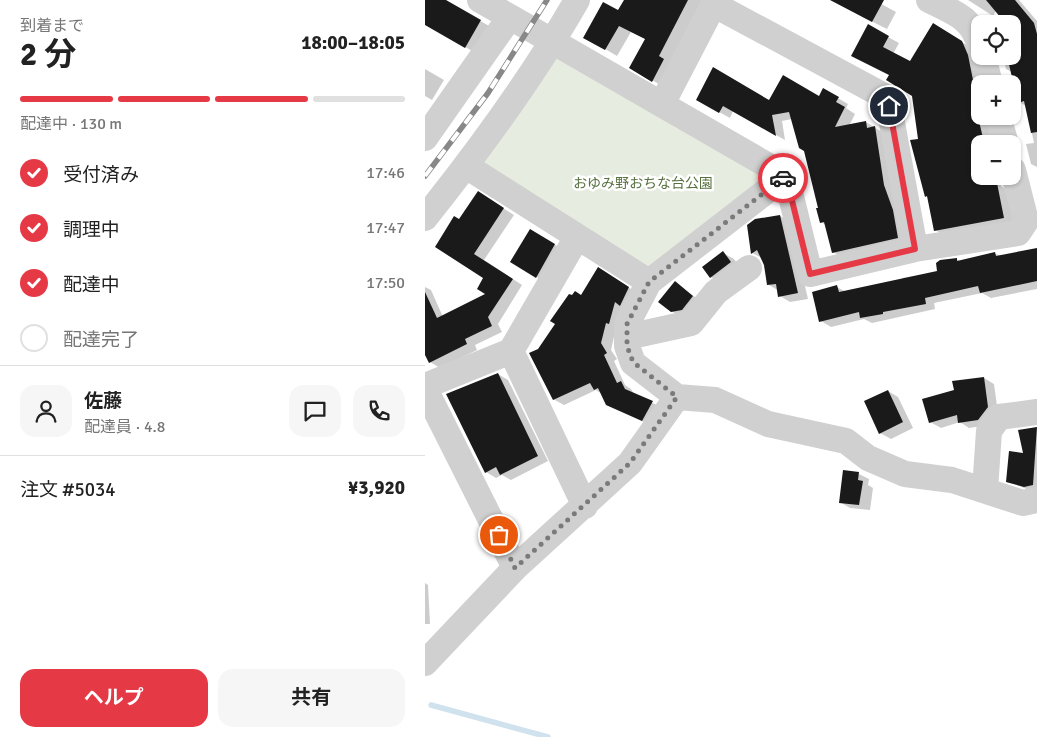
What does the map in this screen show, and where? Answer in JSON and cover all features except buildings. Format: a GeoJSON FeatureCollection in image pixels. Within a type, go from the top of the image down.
{"type":"FeatureCollection","features":[{"type":"Feature","properties":{"kind":"street"},"geometry":{"type":"LineString","coordinates":[[480,0],[554,40],[786,176],[810,274],[915,249],[1018,233],[1026,221],[1017,185]]}},
{"type":"Feature","properties":{"kind":"street"},"geometry":{"type":"LineString","coordinates":[[425,218],[466,166],[554,40],[577,0]]}},
{"type":"Feature","properties":{"kind":"street"},"geometry":{"type":"LineString","coordinates":[[929,0],[969,21],[971,24]]}},
{"type":"Feature","properties":{"kind":"street"},"geometry":{"type":"LineString","coordinates":[[662,104],[714,2],[883,96],[889,106],[915,249]]}},
{"type":"Feature","properties":{"kind":"street"},"geometry":{"type":"LineString","coordinates":[[425,138],[510,17]]}},
{"type":"Feature","properties":{"kind":"street"},"geometry":{"type":"LineString","coordinates":[[466,166],[649,282]]}},
{"type":"Feature","properties":{"kind":"street"},"geometry":{"type":"LineString","coordinates":[[786,176],[649,282],[627,324],[627,346],[633,362],[677,397],[715,400],[768,424],[846,442],[868,458],[905,474],[952,480],[1023,503],[1037,500]]}},
{"type":"Feature","properties":{"kind":"street"},"geometry":{"type":"LineString","coordinates":[[515,568],[425,388],[511,351],[577,237]]}},
{"type":"Feature","properties":{"kind":"street"},"geometry":{"type":"LineString","coordinates":[[627,337],[691,323],[716,292],[749,268]]}},
{"type":"Feature","properties":{"kind":"street"},"geometry":{"type":"LineString","coordinates":[[511,351],[585,506]]}},
{"type":"Feature","properties":{"kind":"street"},"geometry":{"type":"LineString","coordinates":[[425,664],[515,568],[630,463],[677,397]]}},
{"type":"Feature","properties":{"kind":"street"},"geometry":{"type":"LineString","coordinates":[[985,490],[989,431],[999,417],[1037,412]]}},
{"type":"Feature","properties":{"kind":"green space","name":"おゆみ野おちな台公園"},"geometry":{"type":"Polygon","coordinates":[[[559,51],[776,176],[649,272],[480,168],[559,51]]]}},
{"type":"Feature","properties":{"kind":"waterway"},"geometry":{"type":"LineString","coordinates":[[431,705],[548,737]]}},
{"type":"Feature","properties":{"kind":"railway"},"geometry":{"type":"LineString","coordinates":[[425,176],[488,93],[547,0]]}},
{"type":"Feature","properties":{"kind":"way so far"},"geometry":{"type":"LineString","coordinates":[[499,535],[515,568],[630,463],[677,397],[633,362],[627,346],[627,324],[649,282],[783,178]]}},
{"type":"Feature","properties":{"kind":"route"},"geometry":{"type":"LineString","coordinates":[[783,178],[786,176],[810,274],[915,249],[889,106]]}}]}
